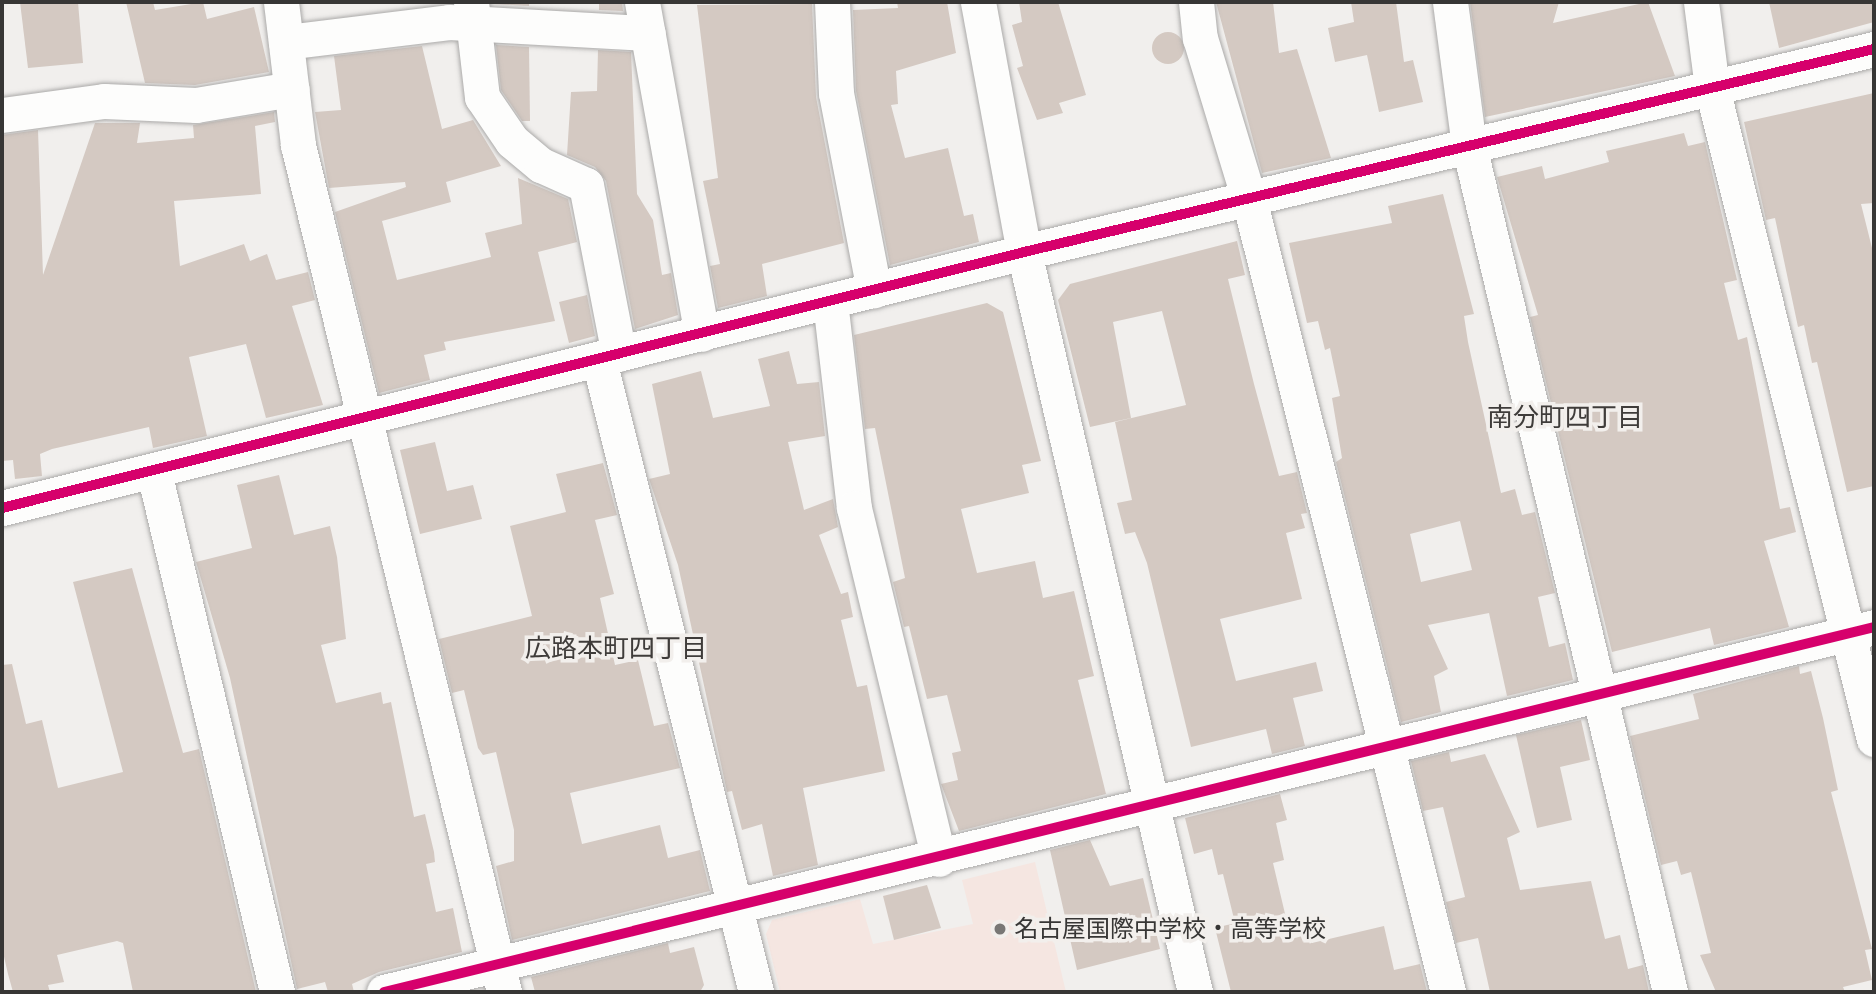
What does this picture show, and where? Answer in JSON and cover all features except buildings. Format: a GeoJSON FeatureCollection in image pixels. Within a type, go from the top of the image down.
{"type":"FeatureCollection","features":[{"type":"Feature","properties":{"kind":"street"},"geometry":{"type":"LineString","coordinates":[[281,2],[298,145],[500,979]]}},
{"type":"Feature","properties":{"kind":"street"},"geometry":{"type":"LineString","coordinates":[[832,2],[836,93],[874,290]]}},
{"type":"Feature","properties":{"kind":"street"},"geometry":{"type":"LineString","coordinates":[[978,2],[1024,252],[1149,809],[1195,992]]}},
{"type":"Feature","properties":{"kind":"street"},"geometry":{"type":"LineString","coordinates":[[1196,2],[1199,38],[1249,199],[1390,746],[1448,992]]}},
{"type":"Feature","properties":{"kind":"street"},"geometry":{"type":"LineString","coordinates":[[1450,2],[1469,146],[1671,992]]}},
{"type":"Feature","properties":{"kind":"street"},"geometry":{"type":"LineString","coordinates":[[1701,2],[1712,88],[1862,630],[1874,738]]}},
{"type":"Feature","properties":{"kind":"street"},"geometry":{"type":"LineString","coordinates":[[286,41],[470,13],[645,17],[702,334]]}},
{"type":"Feature","properties":{"kind":"street"},"geometry":{"type":"LineString","coordinates":[[470,13],[482,97],[512,141],[541,165],[586,184],[609,357],[756,992]]}},
{"type":"Feature","properties":{"kind":"street"},"geometry":{"type":"LineString","coordinates":[[2,508],[1024,252],[1874,49]]}},
{"type":"Feature","properties":{"kind":"street"},"geometry":{"type":"LineString","coordinates":[[2,115],[104,101],[196,105],[292,89]]}},
{"type":"Feature","properties":{"kind":"street"},"geometry":{"type":"LineString","coordinates":[[830,301],[854,508],[939,859]]}},
{"type":"Feature","properties":{"kind":"street"},"geometry":{"type":"LineString","coordinates":[[154,472],[278,992]]}},
{"type":"Feature","properties":{"kind":"street"},"geometry":{"type":"LineString","coordinates":[[384,992],[500,979],[735,908],[1149,809],[1601,692],[1862,630]]}},
{"type":"Feature","properties":{"kind":"shaded area","name":"名古屋国際中学校・高等学校"},"geometry":{"type":"Polygon","coordinates":[[[1035,862],[1066,992],[780,992],[766,934],[772,920],[860,899],[873,944],[973,924],[962,880],[1035,862]]]}},
{"type":"Feature","properties":{"kind":"cycle path"},"geometry":{"type":"LineString","coordinates":[[2,508],[1024,252],[1874,49]]}},
{"type":"Feature","properties":{"kind":"cycle path"},"geometry":{"type":"LineString","coordinates":[[384,992],[1874,627]]}},
{"type":"Feature","properties":{"kind":"place","name":"名古屋国際中学校・高等学校"},"geometry":{"type":"Point","coordinates":[1000,929]}},
{"type":"Feature","properties":{"kind":"district","name":"南分町四丁目"},"geometry":{"type":"Point","coordinates":[1565,417]}},
{"type":"Feature","properties":{"kind":"district","name":"広路本町四丁目"},"geometry":{"type":"Point","coordinates":[616,648]}}]}
